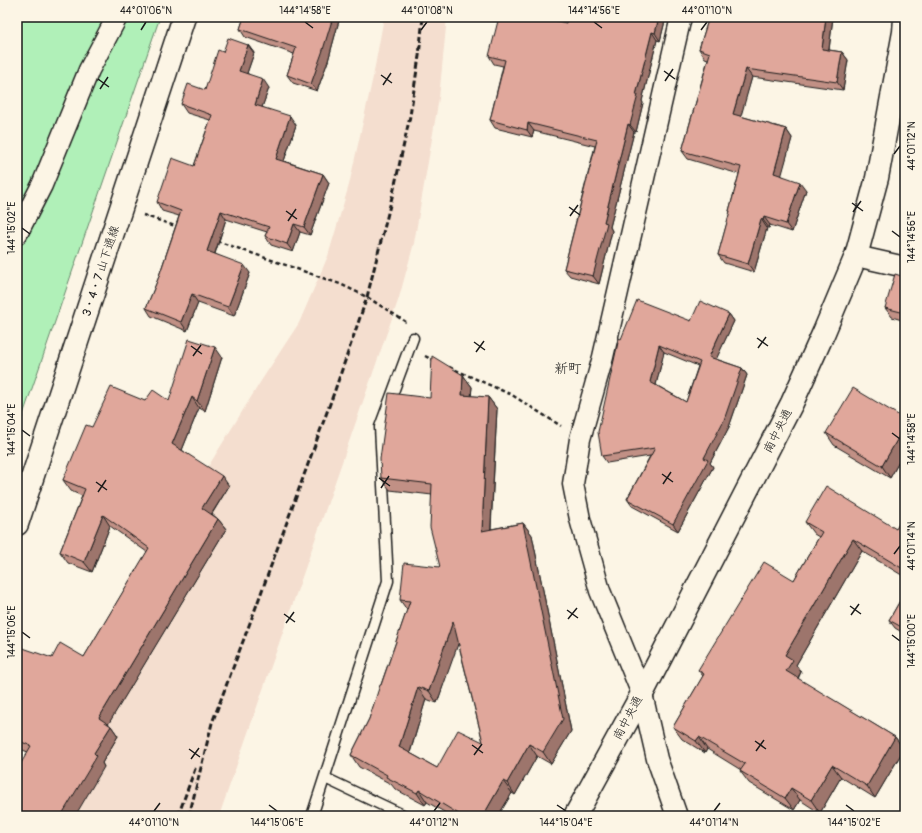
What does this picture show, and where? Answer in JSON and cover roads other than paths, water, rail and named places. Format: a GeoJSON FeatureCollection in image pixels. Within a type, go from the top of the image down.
{"type":"FeatureCollection","features":[{"type":"Feature","properties":{"kind":"main road","name":"3・4・7 山下通線"},"geometry":{"type":"LineString","coordinates":[[17,524],[184,17]]}},
{"type":"Feature","properties":{"kind":"main road","name":"南中央通"},"geometry":{"type":"LineString","coordinates":[[575,816],[642,694],[792,402],[824,332],[856,256],[877,178],[904,32],[905,18]]}},
{"type":"Feature","properties":{"kind":"street"},"geometry":{"type":"LineString","coordinates":[[17,234],[42,186],[89,70],[116,17]]}},
{"type":"Feature","properties":{"kind":"street"},"geometry":{"type":"LineString","coordinates":[[677,816],[657,759],[642,694],[600,591],[580,519],[573,484],[580,439],[603,357],[682,17]]}},
{"type":"Feature","properties":{"kind":"street"},"geometry":{"type":"LineString","coordinates":[[856,256],[905,267]]}},
{"type":"Feature","properties":{"kind":"lane"},"geometry":{"type":"LineString","coordinates":[[312,816],[388,581],[380,427],[413,338]]}},
{"type":"Feature","properties":{"kind":"lane"},"geometry":{"type":"LineString","coordinates":[[325,778],[405,816]]}},
{"type":"Feature","properties":{"kind":"railway"},"geometry":{"type":"LineString","coordinates":[[189,816],[212,723],[335,390],[367,297],[394,189],[410,116],[423,17]]}},
{"type":"Feature","properties":{"kind":"railway"},"geometry":{"type":"LineString","coordinates":[[178,816],[196,766]]}},
{"type":"Feature","properties":{"kind":"district","name":"新町"},"geometry":{"type":"Point","coordinates":[568,368]}}]}
